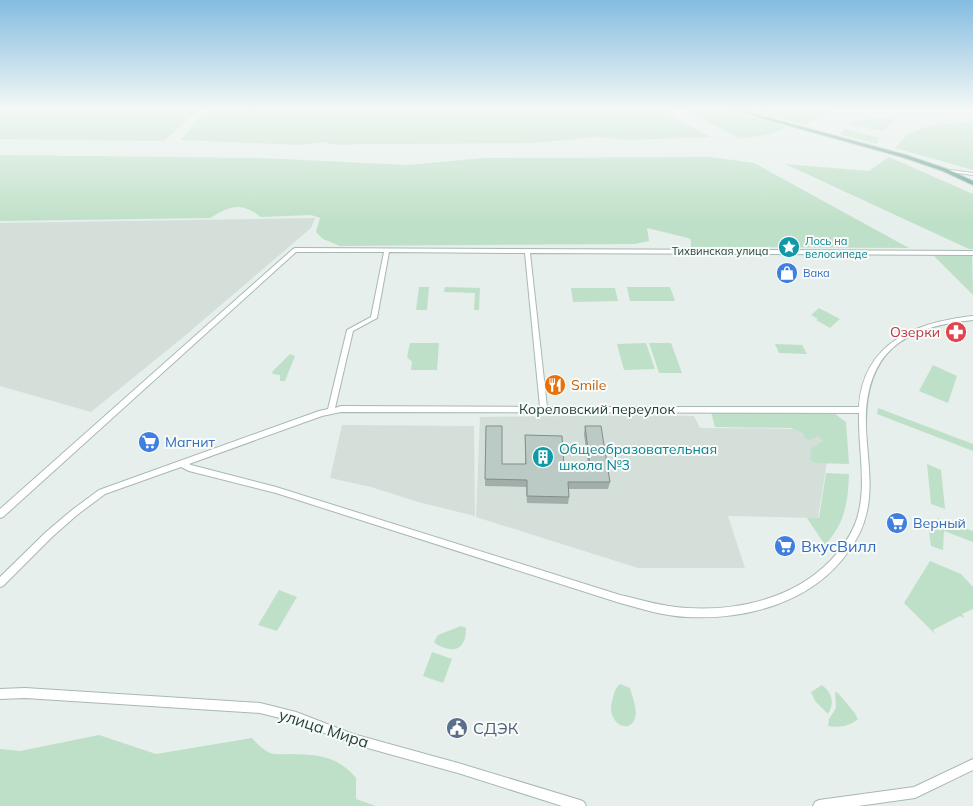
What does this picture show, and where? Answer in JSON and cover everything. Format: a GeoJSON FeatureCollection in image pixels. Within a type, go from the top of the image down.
{"type":"FeatureCollection","features":[{"type":"Feature","properties":{"kind":"main road"},"geometry":{"type":"LineString","coordinates":[[869,147],[945,170],[973,182]]}},
{"type":"Feature","properties":{"kind":"street"},"geometry":{"type":"LineString","coordinates":[[945,170],[973,174]]}},
{"type":"Feature","properties":{"kind":"street","name":"Тихвинская улица"},"geometry":{"type":"LineString","coordinates":[[0,514],[295,250],[973,252]]}},
{"type":"Feature","properties":{"kind":"street"},"geometry":{"type":"LineString","coordinates":[[331,410],[350,330],[374,318],[387,250]]}},
{"type":"Feature","properties":{"kind":"street"},"geometry":{"type":"LineString","coordinates":[[527,251],[544,409]]}},
{"type":"Feature","properties":{"kind":"street"},"geometry":{"type":"LineString","coordinates":[[182,463],[189,468],[276,490],[620,599],[676,612],[728,611],[770,603],[809,585],[837,559],[857,532],[865,492],[863,410],[867,383],[880,357],[888,348],[913,330],[938,322],[973,318]]}},
{"type":"Feature","properties":{"kind":"street","name":"Кореловский переулок"},"geometry":{"type":"LineString","coordinates":[[1,580],[56,527],[102,492],[331,410],[863,410]]}},
{"type":"Feature","properties":{"kind":"street","name":"улица Мира"},"geometry":{"type":"LineString","coordinates":[[0,694],[25,693],[260,708],[296,717],[353,739],[458,768],[580,806]]}},
{"type":"Feature","properties":{"kind":"street"},"geometry":{"type":"LineString","coordinates":[[820,806],[914,792],[973,764]]}},
{"type":"Feature","properties":{"kind":"shaded area"},"geometry":{"type":"Polygon","coordinates":[[[315,218],[311,228],[181,339],[91,412],[0,386],[0,223],[315,218]]]}},
{"type":"Feature","properties":{"kind":"shaded area"},"geometry":{"type":"Polygon","coordinates":[[[694,416],[700,428],[813,429],[830,443],[818,518],[728,516],[745,568],[638,568],[476,517],[480,417],[694,416]]]}},
{"type":"Feature","properties":{"kind":"shaded area"},"geometry":{"type":"Polygon","coordinates":[[[342,425],[474,426],[475,516],[418,502],[371,487],[330,478],[342,425]]]}},
{"type":"Feature","properties":{"kind":"green space"},"geometry":{"type":"Polygon","coordinates":[[[973,147],[973,170],[895,148],[973,147]]]}},
{"type":"Feature","properties":{"kind":"green space"},"geometry":{"type":"Polygon","coordinates":[[[0,155],[261,158],[407,165],[484,158],[711,157],[754,163],[909,248],[691,247],[691,240],[688,238],[647,228],[649,241],[635,244],[340,246],[323,239],[316,232],[320,218],[311,215],[261,217],[241,207],[229,208],[210,218],[0,221],[0,155]]]}},
{"type":"Feature","properties":{"kind":"green space"},"geometry":{"type":"Polygon","coordinates":[[[889,157],[973,194],[973,249],[969,249],[785,164],[869,171],[889,157]]]}},
{"type":"Feature","properties":{"kind":"green space"},"geometry":{"type":"Polygon","coordinates":[[[933,255],[972,255],[973,295],[933,255]]]}},
{"type":"Feature","properties":{"kind":"green space"},"geometry":{"type":"Polygon","coordinates":[[[419,287],[429,287],[427,310],[416,310],[419,287]]]}},
{"type":"Feature","properties":{"kind":"green space"},"geometry":{"type":"Polygon","coordinates":[[[445,287],[480,288],[479,310],[474,310],[475,293],[444,292],[445,287]]]}},
{"type":"Feature","properties":{"kind":"green space"},"geometry":{"type":"Polygon","coordinates":[[[627,287],[670,287],[675,301],[630,301],[627,287]]]}},
{"type":"Feature","properties":{"kind":"green space"},"geometry":{"type":"Polygon","coordinates":[[[571,288],[615,288],[618,301],[573,302],[571,288]]]}},
{"type":"Feature","properties":{"kind":"green space"},"geometry":{"type":"Polygon","coordinates":[[[819,308],[840,319],[830,328],[811,315],[819,308]]]}},
{"type":"Feature","properties":{"kind":"green space"},"geometry":{"type":"Polygon","coordinates":[[[410,343],[439,343],[437,370],[411,370],[412,362],[407,357],[410,343]]]}},
{"type":"Feature","properties":{"kind":"green space"},"geometry":{"type":"Polygon","coordinates":[[[646,343],[655,369],[624,370],[617,344],[646,343]]]}},
{"type":"Feature","properties":{"kind":"green space"},"geometry":{"type":"Polygon","coordinates":[[[649,343],[671,343],[682,373],[659,373],[649,343]]]}},
{"type":"Feature","properties":{"kind":"green space"},"geometry":{"type":"Polygon","coordinates":[[[775,344],[802,345],[807,354],[779,353],[775,344]]]}},
{"type":"Feature","properties":{"kind":"green space"},"geometry":{"type":"Polygon","coordinates":[[[290,354],[295,356],[285,381],[280,381],[280,375],[273,374],[272,372],[290,354]]]}},
{"type":"Feature","properties":{"kind":"green space"},"geometry":{"type":"Polygon","coordinates":[[[933,365],[957,376],[948,403],[919,391],[933,365]]]}},
{"type":"Feature","properties":{"kind":"green space"},"geometry":{"type":"Polygon","coordinates":[[[878,408],[973,444],[973,451],[877,414],[878,408]]]}},
{"type":"Feature","properties":{"kind":"green space"},"geometry":{"type":"Polygon","coordinates":[[[711,412],[835,414],[846,422],[849,464],[815,463],[810,460],[811,448],[823,441],[818,436],[809,440],[805,438],[803,433],[791,428],[715,427],[711,412]]]}},
{"type":"Feature","properties":{"kind":"green space"},"geometry":{"type":"Polygon","coordinates":[[[927,464],[941,470],[945,509],[931,504],[927,464]]]}},
{"type":"Feature","properties":{"kind":"green space"},"geometry":{"type":"Polygon","coordinates":[[[826,473],[849,474],[848,494],[841,521],[825,545],[807,518],[819,518],[826,473]]]}},
{"type":"Feature","properties":{"kind":"green space"},"geometry":{"type":"Polygon","coordinates":[[[938,518],[973,531],[973,542],[944,531],[943,550],[931,546],[928,524],[938,527],[938,518]]]}},
{"type":"Feature","properties":{"kind":"green space"},"geometry":{"type":"Polygon","coordinates":[[[930,561],[961,574],[973,587],[973,609],[962,614],[964,618],[960,616],[933,630],[935,634],[904,603],[930,561]]]}},
{"type":"Feature","properties":{"kind":"green space"},"geometry":{"type":"Polygon","coordinates":[[[279,590],[297,597],[277,631],[258,625],[279,590]]]}},
{"type":"Feature","properties":{"kind":"green space"},"geometry":{"type":"Polygon","coordinates":[[[461,626],[466,628],[466,633],[461,646],[458,648],[445,648],[434,642],[438,635],[461,626]]]}},
{"type":"Feature","properties":{"kind":"green space"},"geometry":{"type":"Polygon","coordinates":[[[432,652],[452,659],[443,683],[423,676],[432,652]]]}},
{"type":"Feature","properties":{"kind":"green space"},"geometry":{"type":"Polygon","coordinates":[[[620,684],[630,688],[635,707],[635,718],[628,726],[619,724],[612,716],[612,701],[615,690],[620,684]]]}},
{"type":"Feature","properties":{"kind":"green space"},"geometry":{"type":"Polygon","coordinates":[[[822,685],[828,691],[832,702],[828,714],[815,701],[811,692],[822,685]]]}},
{"type":"Feature","properties":{"kind":"green space"},"geometry":{"type":"Polygon","coordinates":[[[835,692],[838,693],[858,719],[844,726],[828,726],[829,719],[836,708],[835,692]]]}},
{"type":"Feature","properties":{"kind":"green space"},"geometry":{"type":"Polygon","coordinates":[[[99,735],[156,754],[252,738],[263,749],[272,754],[318,756],[342,765],[356,778],[356,799],[376,806],[0,806],[0,749],[20,751],[99,735]]]}},
{"type":"Feature","properties":{"kind":"building","name":"Общеобразовательная школа №3"},"geometry":{"type":"Polygon","coordinates":[[[486,426],[502,426],[502,464],[526,464],[525,435],[562,436],[564,465],[590,465],[585,426],[601,426],[610,482],[568,482],[569,497],[527,496],[527,480],[485,479],[486,426]]]}},
{"type":"Feature","properties":{"kind":"place","name":"Лось на велосипеде"},"geometry":{"type":"Point","coordinates":[789,247]}},
{"type":"Feature","properties":{"kind":"place","name":"Вака"},"geometry":{"type":"Point","coordinates":[787,273]}},
{"type":"Feature","properties":{"kind":"place","name":"Озерки"},"geometry":{"type":"Point","coordinates":[956,332]}},
{"type":"Feature","properties":{"kind":"place","name":"Smile"},"geometry":{"type":"Point","coordinates":[555,385]}},
{"type":"Feature","properties":{"kind":"place","name":"Магнит"},"geometry":{"type":"Point","coordinates":[149,442]}},
{"type":"Feature","properties":{"kind":"place","name":"Общеобразовательная школа №3"},"geometry":{"type":"Point","coordinates":[543,457]}},
{"type":"Feature","properties":{"kind":"place","name":"Верный"},"geometry":{"type":"Point","coordinates":[897,523]}},
{"type":"Feature","properties":{"kind":"place","name":"ВкусВилл"},"geometry":{"type":"Point","coordinates":[785,546]}},
{"type":"Feature","properties":{"kind":"place","name":"СДЭК"},"geometry":{"type":"Point","coordinates":[457,728]}}]}
